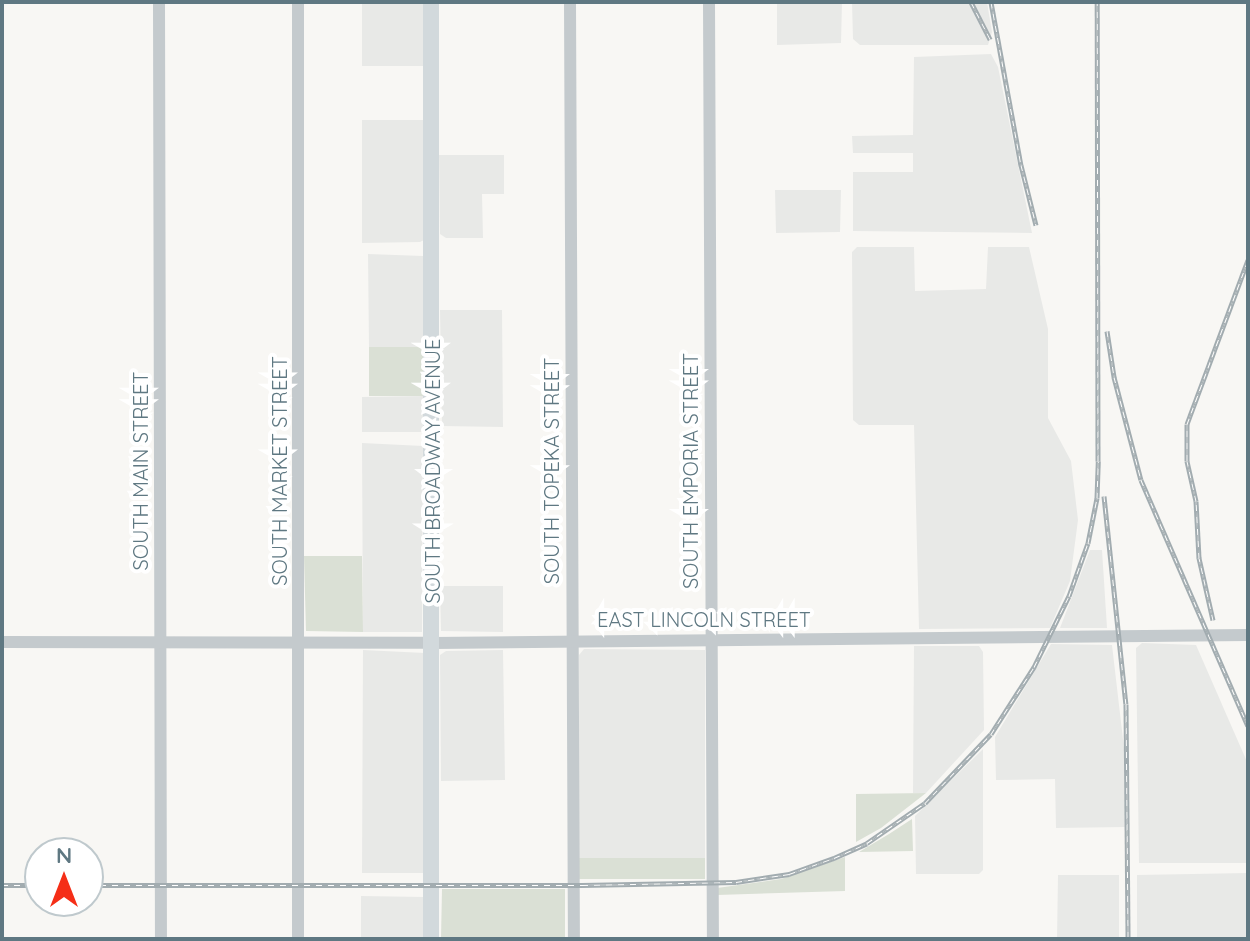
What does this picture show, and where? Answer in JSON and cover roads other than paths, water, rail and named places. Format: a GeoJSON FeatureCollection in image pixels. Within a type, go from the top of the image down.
{"type":"FeatureCollection","features":[{"type":"Feature","properties":{"kind":"main road","name":"SOUTH BROADWAY AVENUE"},"geometry":{"type":"LineString","coordinates":[[431,2],[431,939]]}},
{"type":"Feature","properties":{"kind":"street","name":"SOUTH MAIN STREET"},"geometry":{"type":"LineString","coordinates":[[159,2],[161,939]]}},
{"type":"Feature","properties":{"kind":"street","name":"SOUTH MARKET STREET"},"geometry":{"type":"LineString","coordinates":[[298,2],[298,939]]}},
{"type":"Feature","properties":{"kind":"street","name":"SOUTH TOPEKA STREET"},"geometry":{"type":"LineString","coordinates":[[570,2],[574,939]]}},
{"type":"Feature","properties":{"kind":"street","name":"SOUTH EMPORIA STREET"},"geometry":{"type":"LineString","coordinates":[[709,2],[713,939]]}},
{"type":"Feature","properties":{"kind":"street","name":"EAST LINCOLN STREET"},"geometry":{"type":"LineString","coordinates":[[2,642],[433,643],[1248,635]]}},
{"type":"Feature","properties":{"kind":"railway"},"geometry":{"type":"LineString","coordinates":[[971,2],[990,39]]}},
{"type":"Feature","properties":{"kind":"railway"},"geometry":{"type":"LineString","coordinates":[[991,2],[1021,165],[1036,225]]}},
{"type":"Feature","properties":{"kind":"railway"},"geometry":{"type":"LineString","coordinates":[[104,885],[736,882],[789,874],[834,858],[867,843],[925,803],[991,734],[1034,667],[1069,596],[1088,543],[1097,498],[1098,461],[1097,2]]}},
{"type":"Feature","properties":{"kind":"railway"},"geometry":{"type":"LineString","coordinates":[[1213,620],[1199,558],[1196,501],[1187,461],[1187,424],[1248,260]]}},
{"type":"Feature","properties":{"kind":"railway"},"geometry":{"type":"LineString","coordinates":[[1107,331],[1114,377],[1141,480],[1248,726]]}},
{"type":"Feature","properties":{"kind":"railway"},"geometry":{"type":"LineString","coordinates":[[1104,496],[1126,704],[1128,939]]}},
{"type":"Feature","properties":{"kind":"railway"},"geometry":{"type":"LineString","coordinates":[[2,885],[24,885]]}}]}
